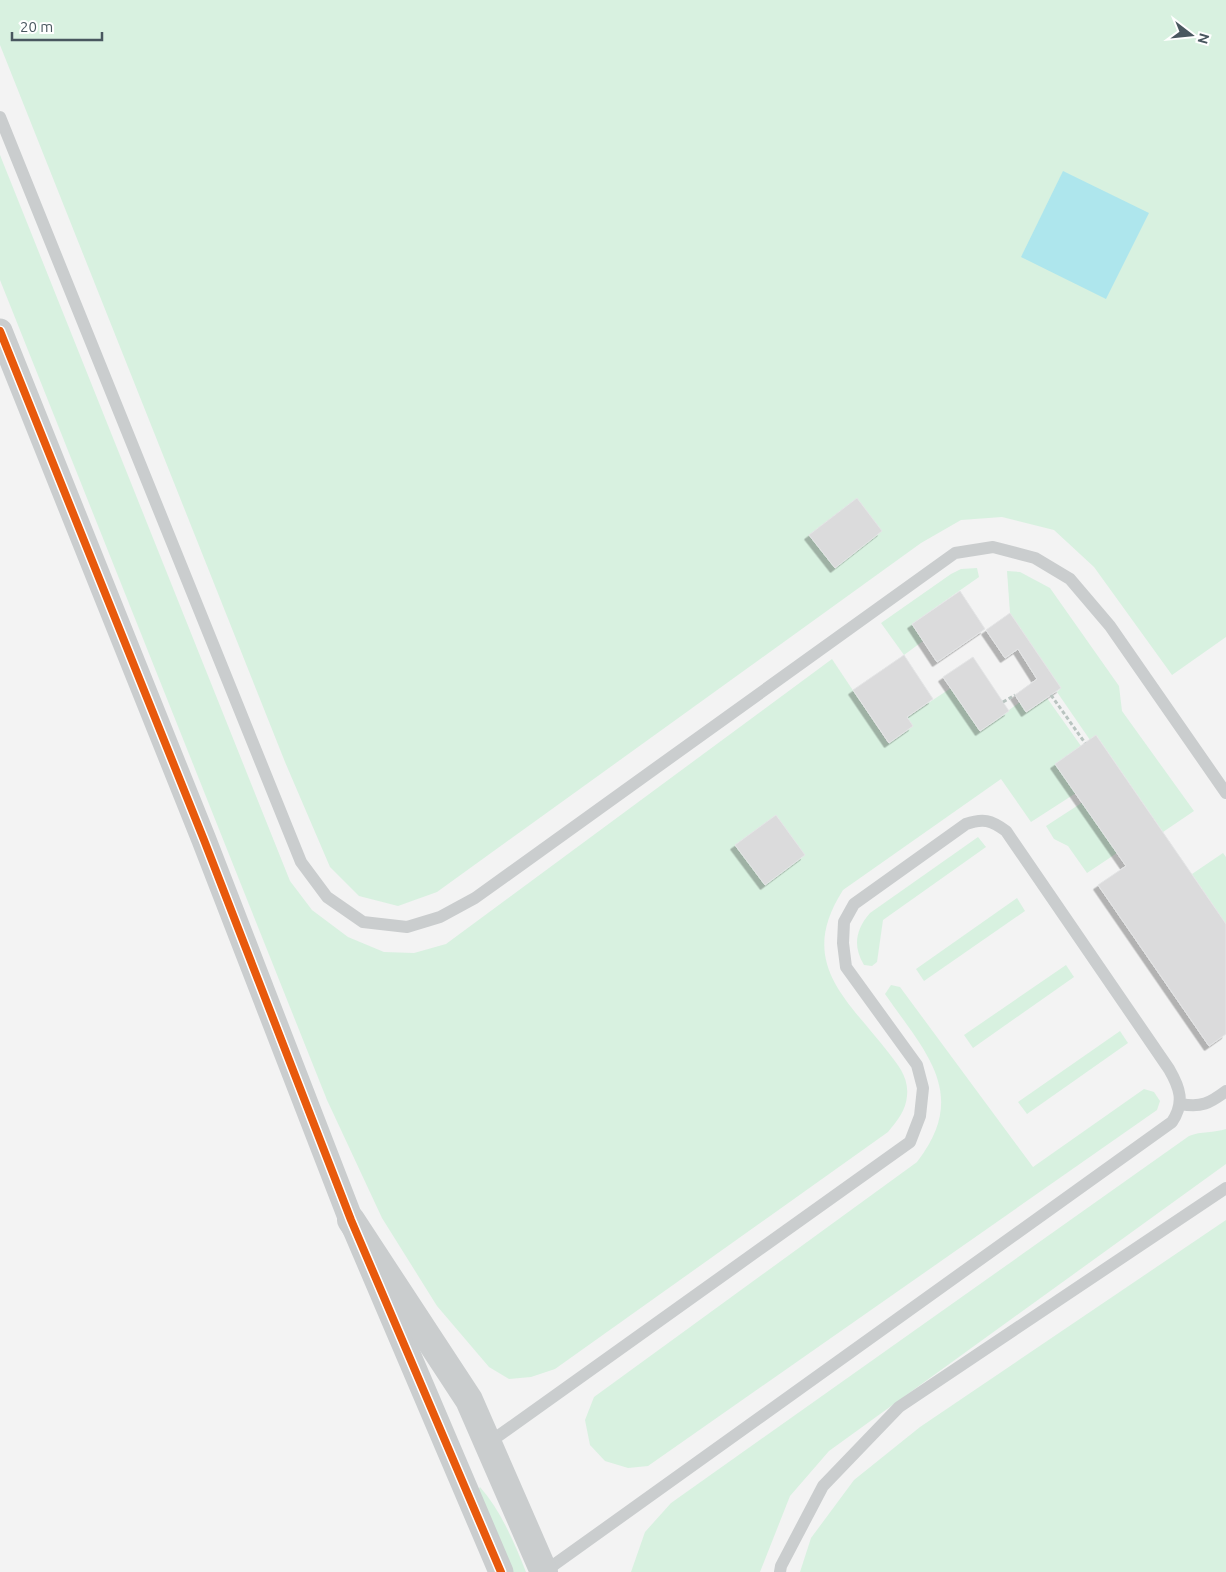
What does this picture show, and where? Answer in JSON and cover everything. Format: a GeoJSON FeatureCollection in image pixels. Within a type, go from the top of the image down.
{"type":"FeatureCollection","features":[{"type":"Feature","properties":{"kind":"street"},"geometry":{"type":"LineString","coordinates":[[0,331],[200,830],[351,1220],[501,1572]]}},
{"type":"Feature","properties":{"kind":"street"},"geometry":{"type":"LineString","coordinates":[[351,1220],[468,1400],[544,1572]]}},
{"type":"Feature","properties":{"kind":"lane"},"geometry":{"type":"LineString","coordinates":[[0,117],[300,862],[327,897],[363,922],[407,927],[440,917],[475,898],[954,552],[993,547],[1035,558],[1070,579],[1110,626],[1226,793]]}},
{"type":"Feature","properties":{"kind":"lane"},"geometry":{"type":"LineString","coordinates":[[487,1444],[910,1142],[920,1116],[923,1088],[917,1065],[846,967],[843,943],[844,922],[854,904],[966,824],[980,819],[994,823],[1006,832],[1169,1068],[1181,1094],[1181,1104],[1167,1128],[544,1572]]}},
{"type":"Feature","properties":{"kind":"lane"},"geometry":{"type":"LineString","coordinates":[[1181,1104],[1201,1106],[1226,1092]]}},
{"type":"Feature","properties":{"kind":"lane"},"geometry":{"type":"LineString","coordinates":[[780,1572],[781,1566],[823,1486],[899,1407],[1226,1188]]}},
{"type":"Feature","properties":{"kind":"path"},"geometry":{"type":"LineString","coordinates":[[1003,702],[1015,695]]}},
{"type":"Feature","properties":{"kind":"path"},"geometry":{"type":"LineString","coordinates":[[1051,695],[1085,743]]}},
{"type":"Feature","properties":{"kind":"green space"},"geometry":{"type":"Polygon","coordinates":[[[0,0],[1226,0],[1226,637],[1172,675],[1094,567],[1054,530],[1002,517],[961,520],[921,543],[437,892],[398,906],[359,896],[330,867],[285,762],[0,45],[0,0]]]}},
{"type":"Feature","properties":{"kind":"green space"},"geometry":{"type":"Polygon","coordinates":[[[0,155],[290,881],[312,910],[348,937],[384,952],[414,953],[446,944],[832,659],[888,743],[913,726],[907,717],[951,688],[980,731],[1020,702],[1027,712],[1047,698],[1081,746],[1076,793],[1031,822],[1001,779],[843,890],[830,915],[825,938],[826,958],[832,977],[856,1014],[905,1077],[907,1096],[905,1106],[888,1132],[555,1369],[531,1377],[509,1379],[489,1367],[437,1306],[382,1218],[327,1100],[0,280],[0,155]]]}},
{"type":"Feature","properties":{"kind":"green space"},"geometry":{"type":"Polygon","coordinates":[[[977,568],[979,577],[912,624],[923,641],[904,655],[881,623],[951,574],[961,569],[977,568]]]}},
{"type":"Feature","properties":{"kind":"green space"},"geometry":{"type":"Polygon","coordinates":[[[1007,571],[1020,572],[1050,588],[1119,686],[1122,711],[1194,811],[1163,832],[1097,736],[1090,740],[1057,692],[1061,688],[1010,613],[1007,571]]]}},
{"type":"Feature","properties":{"kind":"green space"},"geometry":{"type":"Polygon","coordinates":[[[1083,802],[1117,853],[1087,873],[1068,846],[1054,839],[1046,826],[1083,802]]]}},
{"type":"Feature","properties":{"kind":"green space"},"geometry":{"type":"Polygon","coordinates":[[[978,837],[986,847],[883,920],[877,962],[872,966],[864,965],[858,952],[857,939],[861,926],[870,913],[978,837]]]}},
{"type":"Feature","properties":{"kind":"green space"},"geometry":{"type":"Polygon","coordinates":[[[1223,853],[1226,857],[1226,924],[1192,874],[1223,853]]]}},
{"type":"Feature","properties":{"kind":"green space"},"geometry":{"type":"Polygon","coordinates":[[[1017,898],[1025,911],[924,981],[916,969],[1017,898]]]}},
{"type":"Feature","properties":{"kind":"green space"},"geometry":{"type":"Polygon","coordinates":[[[1066,965],[1074,977],[973,1048],[964,1035],[1066,965]]]}},
{"type":"Feature","properties":{"kind":"green space"},"geometry":{"type":"Polygon","coordinates":[[[891,985],[900,987],[1033,1167],[1144,1089],[1154,1092],[1160,1101],[1157,1110],[648,1466],[628,1468],[605,1461],[590,1445],[585,1420],[594,1397],[917,1162],[932,1138],[940,1115],[941,1094],[936,1074],[927,1055],[885,994],[891,985]]]}},
{"type":"Feature","properties":{"kind":"green space"},"geometry":{"type":"Polygon","coordinates":[[[1120,1031],[1128,1043],[1027,1114],[1018,1102],[1120,1031]]]}},
{"type":"Feature","properties":{"kind":"green space"},"geometry":{"type":"Polygon","coordinates":[[[1226,1129],[1226,1164],[829,1451],[790,1496],[760,1572],[631,1572],[645,1532],[671,1503],[1189,1136],[1226,1129]]]}},
{"type":"Feature","properties":{"kind":"green space"},"geometry":{"type":"Polygon","coordinates":[[[1226,1220],[1226,1572],[800,1572],[811,1538],[854,1480],[920,1427],[1226,1220]]]}},
{"type":"Feature","properties":{"kind":"green space"},"geometry":{"type":"Polygon","coordinates":[[[480,1487],[501,1517],[526,1572],[508,1572],[476,1494],[480,1487]]]}},
{"type":"Feature","properties":{"kind":"water"},"geometry":{"type":"Polygon","coordinates":[[[1063,171],[1149,213],[1106,299],[1021,257],[1063,171]]]}},
{"type":"Feature","properties":{"kind":"building"},"geometry":{"type":"Polygon","coordinates":[[[857,498],[882,531],[835,568],[809,535],[857,498]]]}},
{"type":"Feature","properties":{"kind":"building"},"geometry":{"type":"Polygon","coordinates":[[[960,591],[985,629],[937,662],[912,624],[960,591]]]}},
{"type":"Feature","properties":{"kind":"building"},"geometry":{"type":"Polygon","coordinates":[[[1010,613],[1061,688],[1026,712],[1015,695],[1037,679],[1018,649],[1005,658],[986,630],[1010,613]]]}},
{"type":"Feature","properties":{"kind":"building"},"geometry":{"type":"Polygon","coordinates":[[[904,655],[933,699],[907,717],[913,726],[889,743],[853,690],[904,655]]]}},
{"type":"Feature","properties":{"kind":"building"},"geometry":{"type":"Polygon","coordinates":[[[973,657],[1009,711],[980,731],[943,677],[973,657]]]}},
{"type":"Feature","properties":{"kind":"building"},"geometry":{"type":"Polygon","coordinates":[[[1096,735],[1226,924],[1226,1034],[1209,1046],[1098,885],[1126,866],[1055,764],[1096,735]]]}},
{"type":"Feature","properties":{"kind":"building"},"geometry":{"type":"Polygon","coordinates":[[[776,815],[805,855],[765,885],[735,845],[776,815]]]}},
{"type":"Feature","properties":{"kind":"cycle path"},"geometry":{"type":"LineString","coordinates":[[0,331],[204,840],[351,1220],[501,1572]]}}]}
